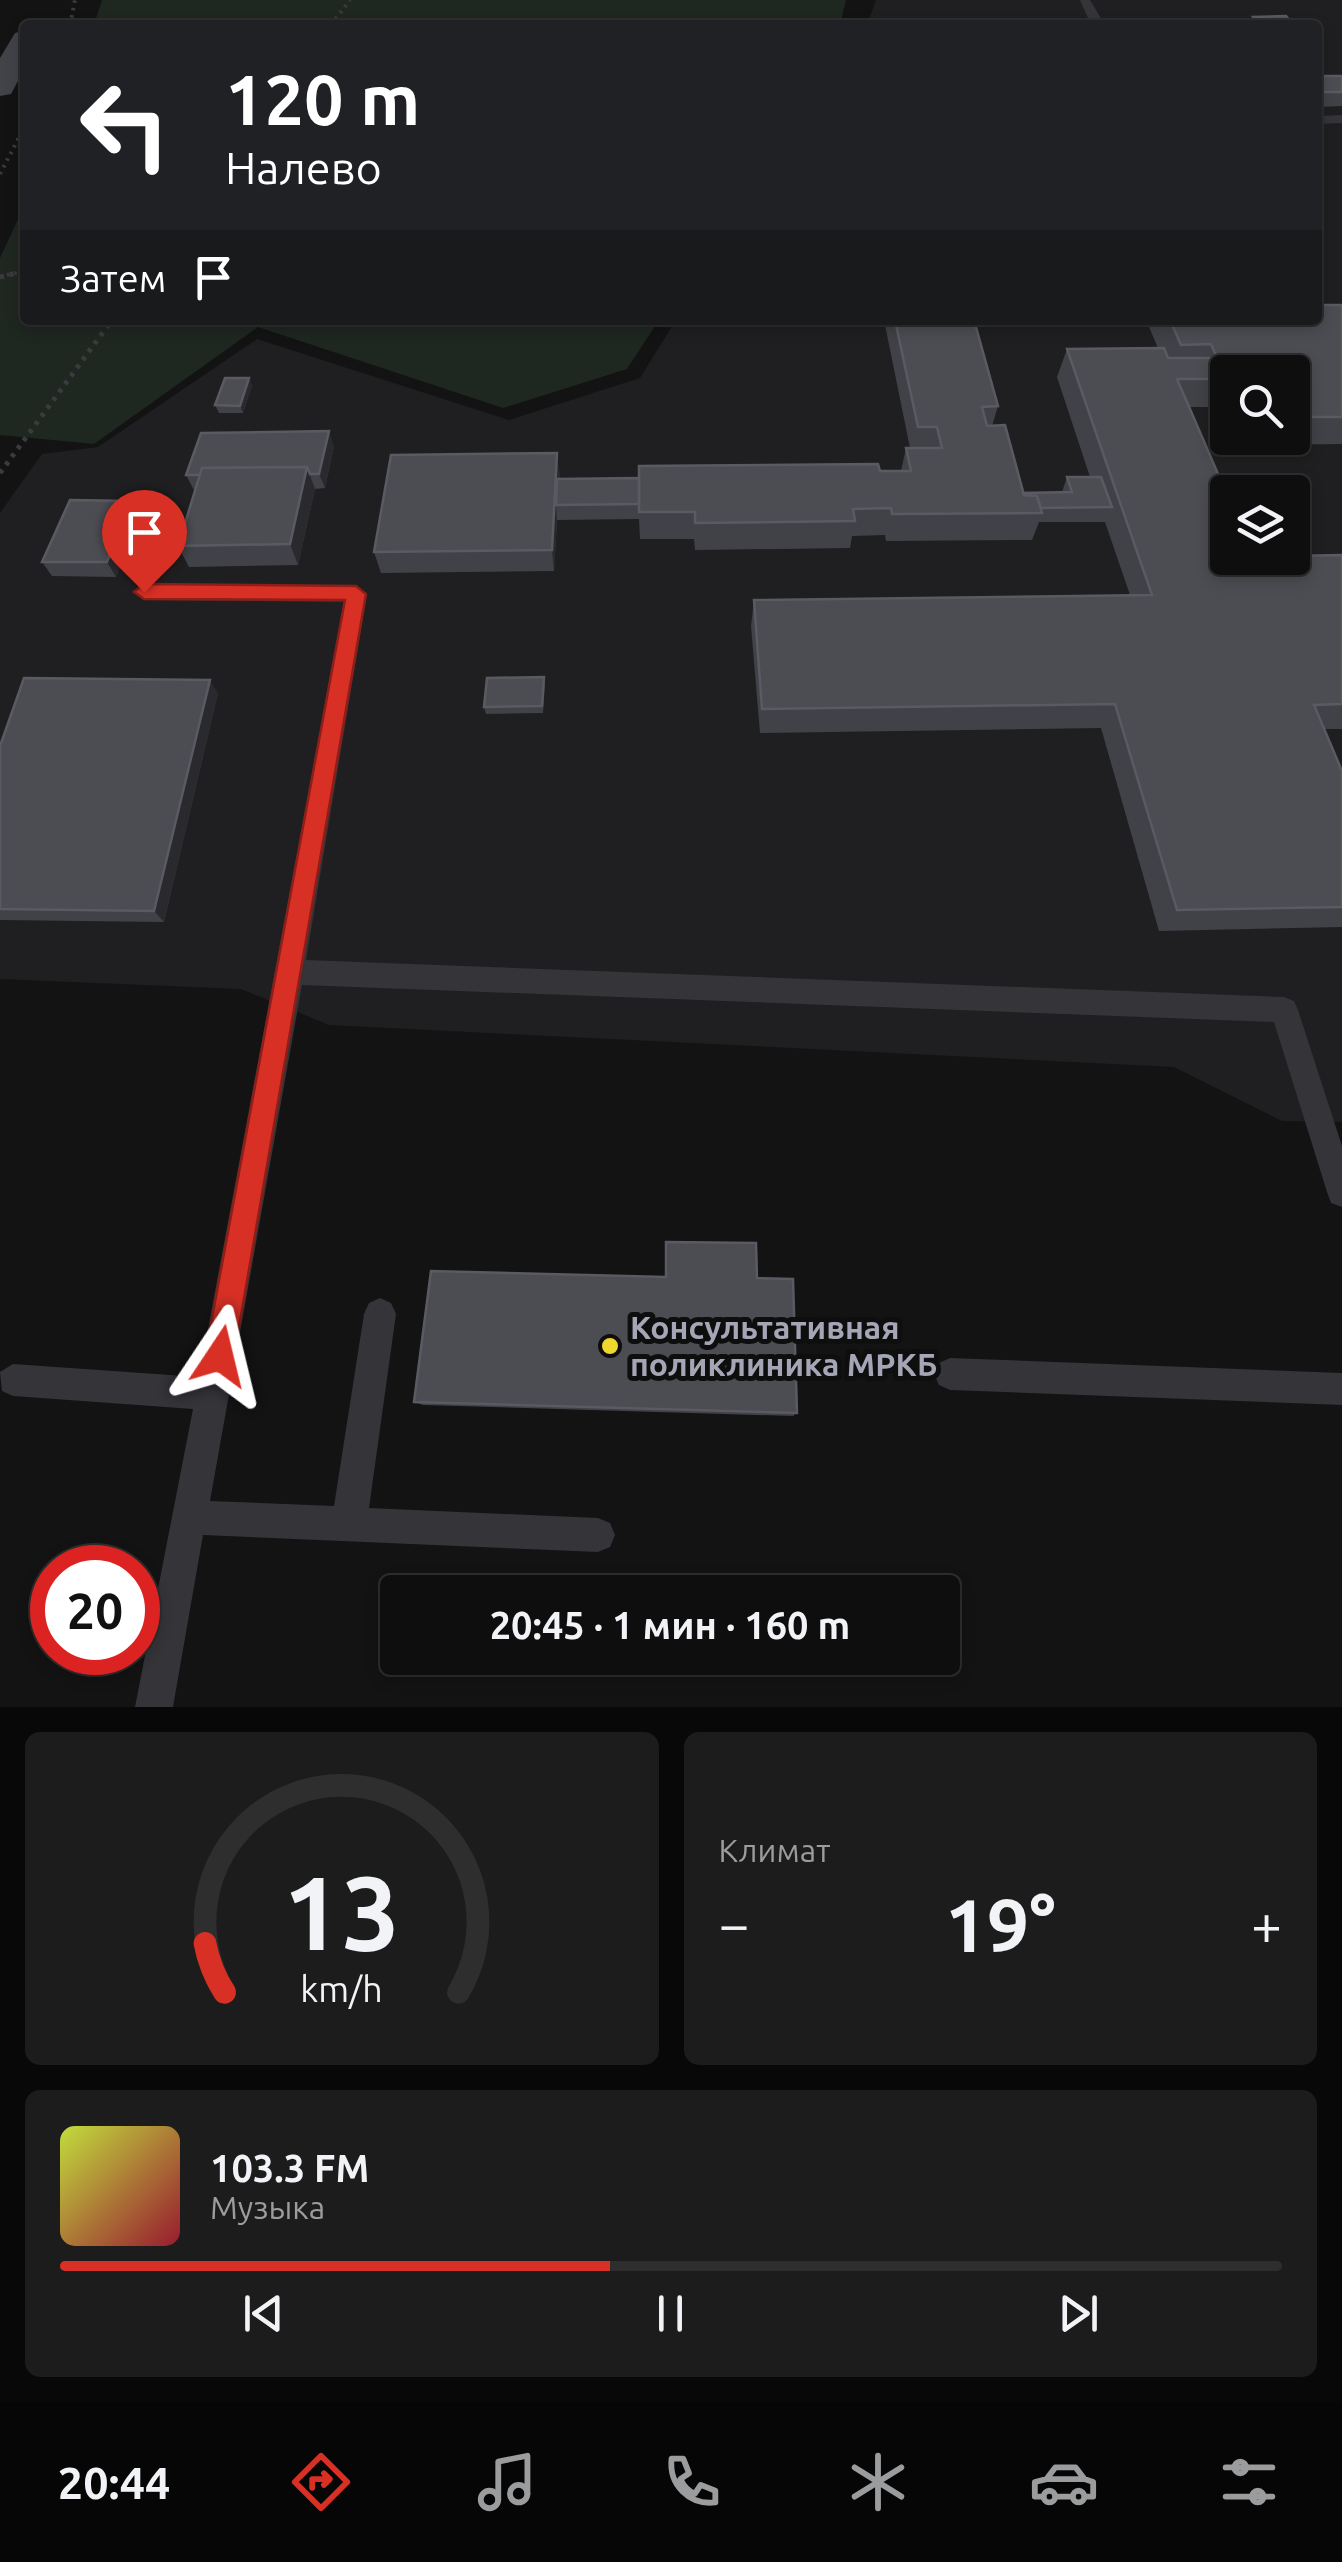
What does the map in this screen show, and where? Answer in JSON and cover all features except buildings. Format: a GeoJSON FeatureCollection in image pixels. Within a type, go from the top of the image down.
{"type":"FeatureCollection","features":[{"type":"Feature","properties":{"kind":"main road"},"geometry":{"type":"LineString","coordinates":[[0,87],[20,44]]}},
{"type":"Feature","properties":{"kind":"lane"},"geometry":{"type":"LineString","coordinates":[[144,592],[356,594],[291,972],[154,1707]]}},
{"type":"Feature","properties":{"kind":"lane"},"geometry":{"type":"LineString","coordinates":[[291,972],[1284,1010],[1342,1192]]}},
{"type":"Feature","properties":{"kind":"lane"},"geometry":{"type":"LineString","coordinates":[[349,1524],[380,1314]]}},
{"type":"Feature","properties":{"kind":"lane"},"geometry":{"type":"LineString","coordinates":[[950,1374],[1342,1389]]}},
{"type":"Feature","properties":{"kind":"lane"},"geometry":{"type":"LineString","coordinates":[[13,1380],[212,1394]]}},
{"type":"Feature","properties":{"kind":"lane"},"geometry":{"type":"LineString","coordinates":[[189,1517],[598,1535]]}},
{"type":"Feature","properties":{"kind":"path"},"geometry":{"type":"LineString","coordinates":[[0,174],[20,136]]}},
{"type":"Feature","properties":{"kind":"path"},"geometry":{"type":"LineString","coordinates":[[0,473],[108,325]]}},
{"type":"Feature","properties":{"kind":"shaded area"},"geometry":{"type":"Polygon","coordinates":[[[102,0],[846,0],[841,20],[96,20],[102,0]]]}},
{"type":"Feature","properties":{"kind":"shaded area"},"geometry":{"type":"Polygon","coordinates":[[[876,0],[1342,0],[1342,1122],[1282,1121],[1174,1067],[329,1025],[241,989],[0,979],[0,513],[42,454],[98,447],[257,339],[509,420],[640,378],[673,325],[1322,325],[1322,20],[869,20],[876,0]]]}},
{"type":"Feature","properties":{"kind":"shaded area"},"geometry":{"type":"Polygon","coordinates":[[[20,215],[20,325],[656,325],[627,369],[503,408],[258,327],[94,444],[0,435],[0,258],[20,215]]]}},
{"type":"Feature","properties":{"kind":"place","name":"Консультативная поликлиника МРКБ"},"geometry":{"type":"Point","coordinates":[610,1346]}},
{"type":"Feature","properties":{"kind":"route"},"geometry":{"type":"LineString","coordinates":[[144,592],[356,594],[220,1356]]}}]}
